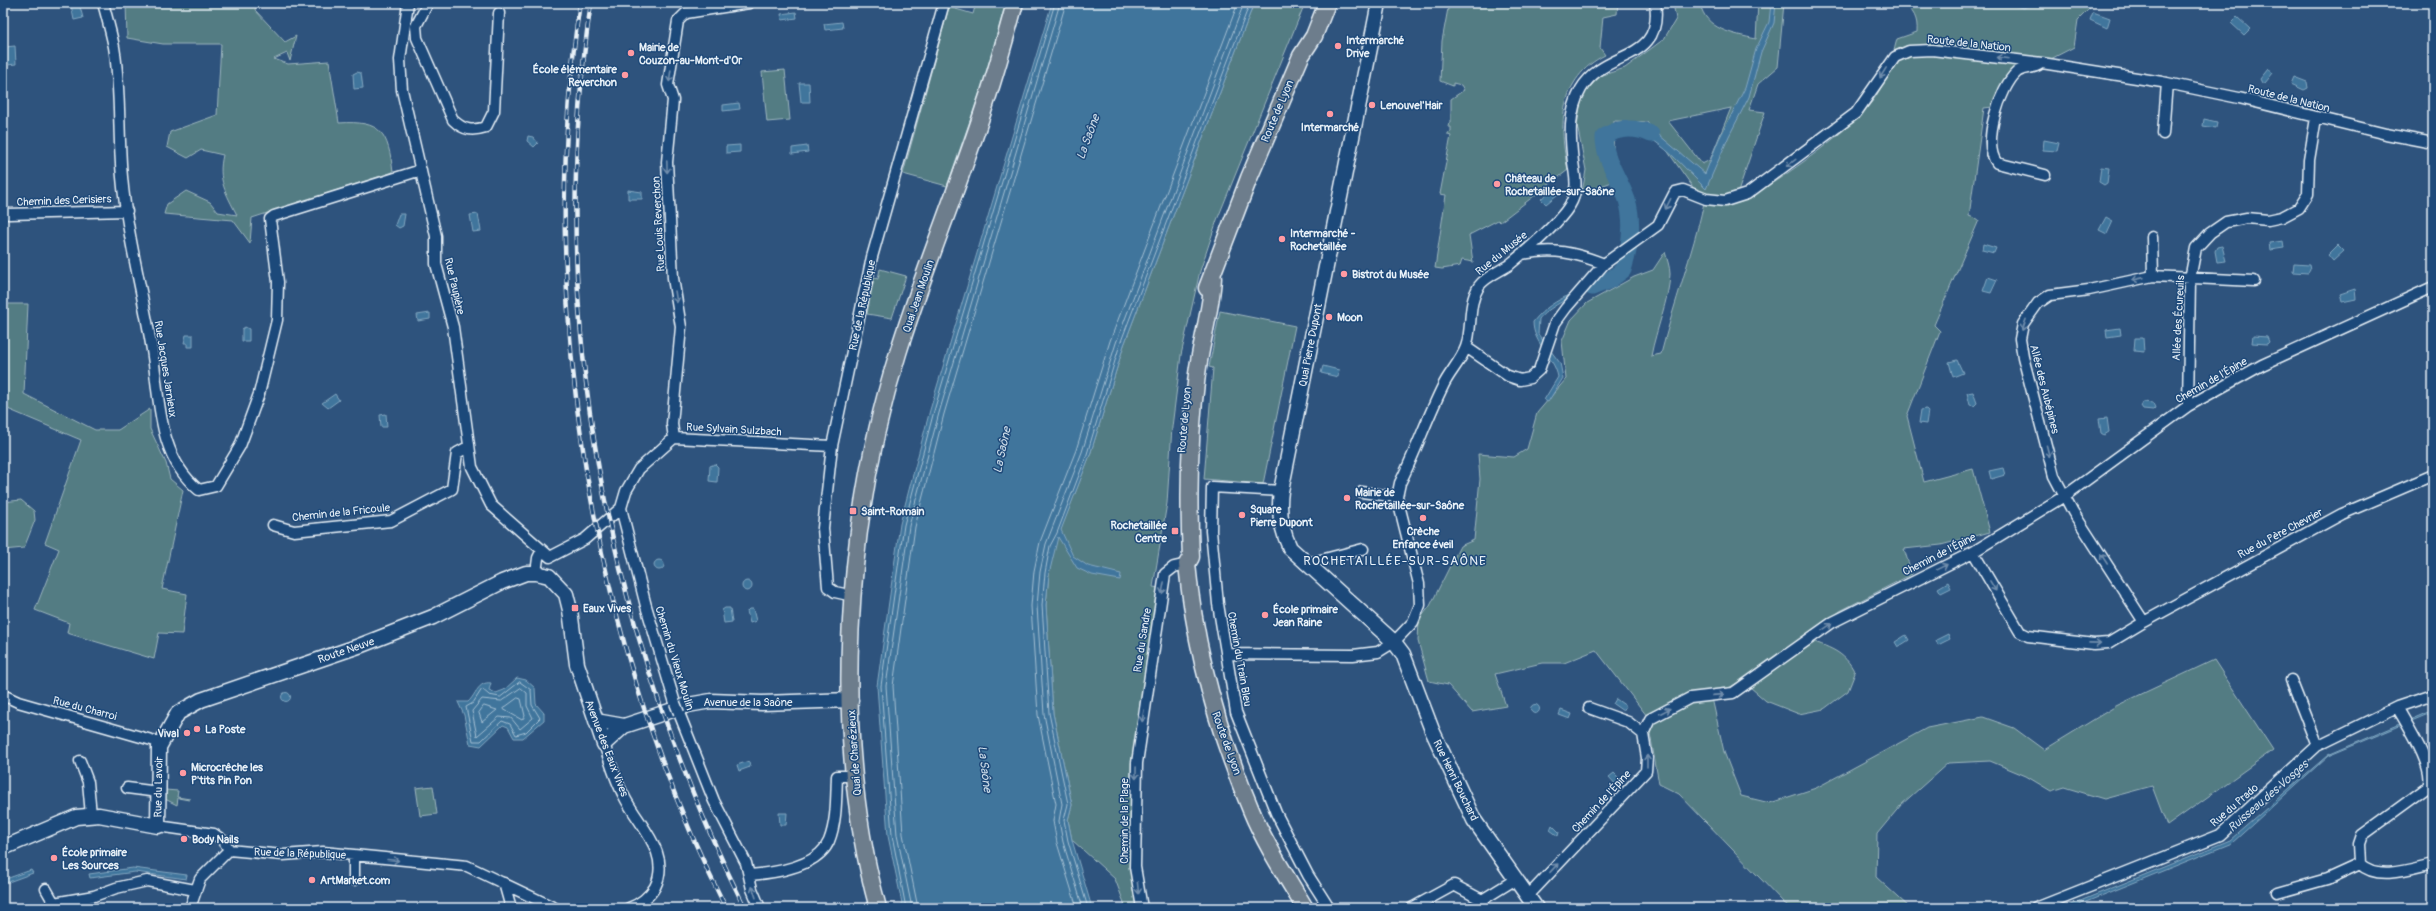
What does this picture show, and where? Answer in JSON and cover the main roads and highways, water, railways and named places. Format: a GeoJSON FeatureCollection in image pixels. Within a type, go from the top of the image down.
{"type":"FeatureCollection","features":[{"type":"Feature","properties":{"kind":"main road","name":"Quai Jean Moulin"},"geometry":{"type":"LineString","coordinates":[[853,596],[863,510],[872,458],[897,355],[986,102],[1015,3]]}},
{"type":"Feature","properties":{"kind":"main road","name":"Route de Lyon"},"geometry":{"type":"LineString","coordinates":[[1301,56],[1304,34],[1316,3]]}},
{"type":"Feature","properties":{"kind":"main road","name":"Route de Lyon"},"geometry":{"type":"LineString","coordinates":[[1305,908],[1251,810],[1212,701],[1198,640],[1187,564],[1191,557],[1189,474],[1195,390],[1212,297],[1213,278],[1228,228],[1301,56],[1314,36],[1327,3]]}},
{"type":"Feature","properties":{"kind":"main road","name":"Quai Pierre Dupont"},"geometry":{"type":"LineString","coordinates":[[1379,3],[1279,507],[1282,532],[1290,548],[1305,564],[1394,642]]}},
{"type":"Feature","properties":{"kind":"main road","name":"Route Neuve"},"geometry":{"type":"LineString","coordinates":[[160,745],[178,713],[201,700],[367,643],[433,617],[502,582],[526,573],[543,575]]}},
{"type":"Feature","properties":{"kind":"main road","name":"Avenue des Eaux Vives"},"geometry":{"type":"LineString","coordinates":[[543,575],[566,594],[570,610],[577,664],[604,744]]}},
{"type":"Feature","properties":{"kind":"main road","name":"Quai de Charézieux"},"geometry":{"type":"LineString","coordinates":[[853,596],[851,700],[854,776],[863,844],[878,908]]}},
{"type":"Feature","properties":{"kind":"main road","name":"Rue Henri Bouchard"},"geometry":{"type":"LineString","coordinates":[[1394,642],[1403,654],[1432,730],[1474,820],[1536,908]]}},
{"type":"Feature","properties":{"kind":"main road","name":"Avenue de la Saône"},"geometry":{"type":"LineString","coordinates":[[604,744],[624,726],[688,705],[711,701],[762,703],[851,700]]}},
{"type":"Feature","properties":{"kind":"main road","name":"Avenue de la Saône"},"geometry":{"type":"LineString","coordinates":[[596,721],[624,726]]}},
{"type":"Feature","properties":{"kind":"main road","name":"Rue du Lavoir"},"geometry":{"type":"LineString","coordinates":[[3,848],[76,818],[91,816],[158,826],[160,745]]}},
{"type":"Feature","properties":{"kind":"water"},"geometry":{"type":"Polygon","coordinates":[[[79,3],[83,18],[74,20],[71,5],[79,3]]]}},
{"type":"Feature","properties":{"kind":"water","name":"La Saône"},"geometry":{"type":"Polygon","coordinates":[[[1052,3],[1254,3],[1124,345],[1090,455],[1061,530],[1073,556],[1088,566],[1121,574],[1120,580],[1092,575],[1077,568],[1058,537],[1049,574],[1046,605],[1053,713],[1072,805],[1068,820],[1072,840],[1092,908],[903,908],[888,836],[877,686],[900,524],[930,410],[1052,3]]]}},
{"type":"Feature","properties":{"kind":"water"},"geometry":{"type":"Polygon","coordinates":[[[1771,3],[1776,3],[1774,23],[1761,52],[1749,97],[1729,136],[1706,189],[1661,146],[1640,134],[1630,131],[1630,123],[1643,124],[1652,129],[1705,174],[1719,139],[1745,88],[1756,49],[1769,22],[1771,3]]]}},
{"type":"Feature","properties":{"kind":"water"},"geometry":{"type":"Polygon","coordinates":[[[2006,3],[2036,3],[2023,8],[2006,3]]]}},
{"type":"Feature","properties":{"kind":"water"},"geometry":{"type":"Polygon","coordinates":[[[796,12],[797,18],[782,20],[781,14],[796,12]]]}},
{"type":"Feature","properties":{"kind":"water"},"geometry":{"type":"Polygon","coordinates":[[[2093,12],[2110,18],[2107,28],[2090,20],[2093,12]]]}},
{"type":"Feature","properties":{"kind":"water"},"geometry":{"type":"Polygon","coordinates":[[[2237,17],[2250,29],[2244,35],[2231,23],[2237,17]]]}},
{"type":"Feature","properties":{"kind":"water"},"geometry":{"type":"Polygon","coordinates":[[[842,22],[843,28],[825,30],[824,24],[842,22]]]}},
{"type":"Feature","properties":{"kind":"water"},"geometry":{"type":"Polygon","coordinates":[[[15,46],[16,64],[7,65],[5,47],[15,46]]]}},
{"type":"Feature","properties":{"kind":"water"},"geometry":{"type":"Polygon","coordinates":[[[2268,69],[2273,73],[2265,83],[2262,83],[2260,79],[2268,69]]]}},
{"type":"Feature","properties":{"kind":"water"},"geometry":{"type":"Polygon","coordinates":[[[357,72],[361,73],[363,88],[354,89],[353,74],[357,72]]]}},
{"type":"Feature","properties":{"kind":"water"},"geometry":{"type":"Polygon","coordinates":[[[2294,77],[2307,82],[2308,88],[2304,90],[2291,84],[2294,77]]]}},
{"type":"Feature","properties":{"kind":"water"},"geometry":{"type":"Polygon","coordinates":[[[799,83],[809,83],[810,102],[801,102],[799,83]]]}},
{"type":"Feature","properties":{"kind":"water"},"geometry":{"type":"Polygon","coordinates":[[[739,103],[740,109],[723,111],[723,105],[739,103]]]}},
{"type":"Feature","properties":{"kind":"water"},"geometry":{"type":"Polygon","coordinates":[[[2204,119],[2217,122],[2216,128],[2203,126],[2204,119]]]}},
{"type":"Feature","properties":{"kind":"water"},"geometry":{"type":"Polygon","coordinates":[[[1623,124],[1622,132],[1613,136],[1607,146],[1619,178],[1619,188],[1604,158],[1600,142],[1604,129],[1623,124]]]}},
{"type":"Feature","properties":{"kind":"water"},"geometry":{"type":"Polygon","coordinates":[[[528,136],[533,137],[538,143],[534,147],[527,141],[528,136]]]}},
{"type":"Feature","properties":{"kind":"water"},"geometry":{"type":"Polygon","coordinates":[[[2044,140],[2059,143],[2057,151],[2043,150],[2044,140]]]}},
{"type":"Feature","properties":{"kind":"water"},"geometry":{"type":"Polygon","coordinates":[[[740,145],[740,152],[726,153],[726,146],[740,145]]]}},
{"type":"Feature","properties":{"kind":"water"},"geometry":{"type":"Polygon","coordinates":[[[807,146],[808,152],[792,154],[792,148],[807,146]]]}},
{"type":"Feature","properties":{"kind":"water"},"geometry":{"type":"Polygon","coordinates":[[[2101,167],[2109,168],[2107,183],[2104,185],[2099,182],[2101,167]]]}},
{"type":"Feature","properties":{"kind":"water"},"geometry":{"type":"Polygon","coordinates":[[[1553,188],[1558,194],[1546,204],[1541,199],[1553,188]]]}},
{"type":"Feature","properties":{"kind":"water"},"geometry":{"type":"Polygon","coordinates":[[[628,190],[642,192],[642,199],[628,199],[628,190]]]}},
{"type":"Feature","properties":{"kind":"water"},"geometry":{"type":"Polygon","coordinates":[[[1625,191],[1631,206],[1633,237],[1626,242],[1627,229],[1625,191]]]}},
{"type":"Feature","properties":{"kind":"water"},"geometry":{"type":"Polygon","coordinates":[[[399,214],[405,214],[403,226],[399,228],[395,225],[399,214]]]}},
{"type":"Feature","properties":{"kind":"water"},"geometry":{"type":"Polygon","coordinates":[[[478,214],[481,231],[473,232],[470,215],[478,214]]]}},
{"type":"Feature","properties":{"kind":"water"},"geometry":{"type":"Polygon","coordinates":[[[2106,217],[2113,221],[2107,234],[2099,230],[2106,217]]]}},
{"type":"Feature","properties":{"kind":"water"},"geometry":{"type":"Polygon","coordinates":[[[2283,241],[2284,248],[2270,250],[2269,243],[2283,241]]]}},
{"type":"Feature","properties":{"kind":"water"},"geometry":{"type":"Polygon","coordinates":[[[1983,244],[1996,248],[1994,253],[1982,250],[1983,244]]]}},
{"type":"Feature","properties":{"kind":"water"},"geometry":{"type":"Polygon","coordinates":[[[2338,245],[2344,251],[2333,261],[2328,255],[2338,245]]]}},
{"type":"Feature","properties":{"kind":"water"},"geometry":{"type":"Polygon","coordinates":[[[2222,246],[2226,261],[2217,262],[2215,251],[2217,247],[2222,246]]]}},
{"type":"Feature","properties":{"kind":"water"},"geometry":{"type":"Polygon","coordinates":[[[1632,253],[1628,267],[1620,277],[1622,263],[1632,253]]]}},
{"type":"Feature","properties":{"kind":"water"},"geometry":{"type":"Polygon","coordinates":[[[2294,264],[2309,265],[2310,270],[2308,273],[2293,272],[2294,264]]]}},
{"type":"Feature","properties":{"kind":"water"},"geometry":{"type":"Polygon","coordinates":[[[1613,276],[1612,281],[1609,283],[1567,299],[1547,311],[1539,319],[1538,334],[1560,363],[1563,378],[1548,402],[1544,400],[1558,377],[1556,370],[1536,337],[1533,322],[1551,305],[1560,299],[1613,276]]]}},
{"type":"Feature","properties":{"kind":"water"},"geometry":{"type":"Polygon","coordinates":[[[1988,277],[1997,280],[1991,293],[1983,291],[1988,277]]]}},
{"type":"Feature","properties":{"kind":"water"},"geometry":{"type":"Polygon","coordinates":[[[2355,289],[2356,299],[2342,302],[2340,294],[2355,289]]]}},
{"type":"Feature","properties":{"kind":"water"},"geometry":{"type":"Polygon","coordinates":[[[430,313],[430,319],[418,321],[417,315],[430,313]]]}},
{"type":"Feature","properties":{"kind":"water"},"geometry":{"type":"Polygon","coordinates":[[[245,327],[249,329],[249,341],[242,341],[242,329],[245,327]]]}},
{"type":"Feature","properties":{"kind":"water"},"geometry":{"type":"Polygon","coordinates":[[[2120,328],[2121,335],[2107,337],[2106,330],[2120,328]]]}},
{"type":"Feature","properties":{"kind":"water"},"geometry":{"type":"Polygon","coordinates":[[[186,335],[193,335],[193,347],[187,347],[187,343],[184,343],[186,335]]]}},
{"type":"Feature","properties":{"kind":"water"},"geometry":{"type":"Polygon","coordinates":[[[2253,336],[2267,337],[2269,342],[2267,344],[2252,343],[2253,336]]]}},
{"type":"Feature","properties":{"kind":"water"},"geometry":{"type":"Polygon","coordinates":[[[2135,338],[2143,338],[2144,352],[2134,351],[2135,338]]]}},
{"type":"Feature","properties":{"kind":"water"},"geometry":{"type":"Polygon","coordinates":[[[1957,360],[1963,373],[1953,377],[1949,362],[1957,360]]]}},
{"type":"Feature","properties":{"kind":"water"},"geometry":{"type":"Polygon","coordinates":[[[1323,366],[1339,370],[1338,377],[1321,373],[1323,366]]]}},
{"type":"Feature","properties":{"kind":"water"},"geometry":{"type":"Polygon","coordinates":[[[1973,392],[1977,403],[1974,406],[1970,405],[1967,393],[1973,392]]]}},
{"type":"Feature","properties":{"kind":"water"},"geometry":{"type":"Polygon","coordinates":[[[335,394],[339,400],[328,408],[322,403],[335,394]]]}},
{"type":"Feature","properties":{"kind":"water"},"geometry":{"type":"Polygon","coordinates":[[[2143,402],[2153,403],[2155,408],[2153,410],[2143,409],[2141,406],[2143,402]]]}},
{"type":"Feature","properties":{"kind":"water"},"geometry":{"type":"Polygon","coordinates":[[[1926,409],[1928,411],[1926,424],[1919,423],[1921,410],[1926,409]]]}},
{"type":"Feature","properties":{"kind":"water"},"geometry":{"type":"Polygon","coordinates":[[[386,414],[387,427],[381,427],[380,415],[386,414]]]}},
{"type":"Feature","properties":{"kind":"water"},"geometry":{"type":"Polygon","coordinates":[[[2107,418],[2109,432],[2104,435],[2101,433],[2099,419],[2107,418]]]}},
{"type":"Feature","properties":{"kind":"water"},"geometry":{"type":"Polygon","coordinates":[[[715,464],[718,467],[717,482],[709,481],[710,466],[715,464]]]}},
{"type":"Feature","properties":{"kind":"water"},"geometry":{"type":"Polygon","coordinates":[[[2003,468],[2005,475],[1991,479],[1989,471],[2003,468]]]}},
{"type":"Feature","properties":{"kind":"water"},"geometry":{"type":"Polygon","coordinates":[[[657,560],[661,560],[664,565],[661,570],[657,570],[654,567],[654,563],[657,560]]]}},
{"type":"Feature","properties":{"kind":"water"},"geometry":{"type":"Polygon","coordinates":[[[745,581],[749,581],[752,586],[749,591],[745,591],[742,588],[742,584],[745,581]]]}},
{"type":"Feature","properties":{"kind":"water"},"geometry":{"type":"Polygon","coordinates":[[[1948,582],[1951,588],[1941,593],[1938,588],[1948,582]]]}},
{"type":"Feature","properties":{"kind":"water"},"geometry":{"type":"Polygon","coordinates":[[[725,608],[730,608],[732,622],[724,623],[722,610],[725,608]]]}},
{"type":"Feature","properties":{"kind":"water"},"geometry":{"type":"Polygon","coordinates":[[[749,609],[753,609],[756,621],[750,623],[747,611],[749,609]]]}},
{"type":"Feature","properties":{"kind":"water"},"geometry":{"type":"Polygon","coordinates":[[[1948,634],[1950,639],[1938,645],[1936,640],[1948,634]]]}},
{"type":"Feature","properties":{"kind":"water"},"geometry":{"type":"Polygon","coordinates":[[[1906,635],[1909,640],[1898,647],[1895,642],[1906,635]]]}},
{"type":"Feature","properties":{"kind":"water"},"geometry":{"type":"Polygon","coordinates":[[[517,678],[526,680],[535,688],[536,704],[544,713],[544,720],[523,738],[514,738],[508,727],[503,725],[481,746],[470,744],[464,715],[458,702],[468,702],[483,684],[491,683],[489,690],[496,693],[504,690],[517,678]]]}},
{"type":"Feature","properties":{"kind":"water"},"geometry":{"type":"Polygon","coordinates":[[[284,693],[288,693],[290,697],[288,701],[284,701],[282,699],[282,695],[284,693]]]}},
{"type":"Feature","properties":{"kind":"water"},"geometry":{"type":"Polygon","coordinates":[[[1616,699],[1626,706],[1623,711],[1613,704],[1616,699]]]}},
{"type":"Feature","properties":{"kind":"water"},"geometry":{"type":"Polygon","coordinates":[[[1533,705],[1537,705],[1539,709],[1537,713],[1533,713],[1531,711],[1531,707],[1533,705]]]}},
{"type":"Feature","properties":{"kind":"water"},"geometry":{"type":"Polygon","coordinates":[[[1561,710],[1572,714],[1570,719],[1559,715],[1561,710]]]}},
{"type":"Feature","properties":{"kind":"water"},"geometry":{"type":"Polygon","coordinates":[[[2433,710],[2433,712],[2328,756],[2232,843],[2071,908],[2063,908],[2230,840],[2328,755],[2433,710]]]}},
{"type":"Feature","properties":{"kind":"water"},"geometry":{"type":"Polygon","coordinates":[[[749,761],[750,767],[739,771],[737,765],[749,761]]]}},
{"type":"Feature","properties":{"kind":"water"},"geometry":{"type":"Polygon","coordinates":[[[1614,773],[1623,782],[1618,787],[1609,777],[1614,773]]]}},
{"type":"Feature","properties":{"kind":"water"},"geometry":{"type":"Polygon","coordinates":[[[779,813],[787,813],[786,825],[780,825],[779,813]]]}},
{"type":"Feature","properties":{"kind":"water"},"geometry":{"type":"Polygon","coordinates":[[[1552,825],[1559,832],[1558,836],[1550,830],[1552,825]]]}},
{"type":"Feature","properties":{"kind":"water"},"geometry":{"type":"Polygon","coordinates":[[[133,868],[187,875],[186,879],[135,872],[90,878],[89,874],[133,868]]]}},
{"type":"Feature","properties":{"kind":"water"},"geometry":{"type":"Polygon","coordinates":[[[31,870],[33,873],[3,884],[3,880],[31,870]]]}},
{"type":"Feature","properties":{"kind":"waterway"},"geometry":{"type":"LineString","coordinates":[[1592,287],[1610,280],[1623,270],[1628,253],[1631,226],[1627,200],[1609,162],[1604,137],[1615,131],[1627,129],[1639,130],[1651,134]]}},
{"type":"Feature","properties":{"kind":"railway"},"geometry":{"type":"LineString","coordinates":[[580,3],[568,116],[565,231],[571,349],[586,466],[609,583],[640,696],[679,805],[726,908]]}},
{"type":"Feature","properties":{"kind":"railway"},"geometry":{"type":"LineString","coordinates":[[591,3],[578,119],[576,236],[583,352],[599,467],[623,581],[656,693],[697,802],[745,908]]}},
{"type":"Feature","properties":{"kind":"place","name":"Intermarché Drive"},"geometry":{"type":"Point","coordinates":[1338,46]}},
{"type":"Feature","properties":{"kind":"place","name":"Mairie de Couzon-au-Mont-d'Or"},"geometry":{"type":"Point","coordinates":[631,53]}},
{"type":"Feature","properties":{"kind":"place","name":"École élémentaire Reverchon"},"geometry":{"type":"Point","coordinates":[625,75]}},
{"type":"Feature","properties":{"kind":"place","name":"Lenouvel'Hair"},"geometry":{"type":"Point","coordinates":[1372,105]}},
{"type":"Feature","properties":{"kind":"place","name":"Intermarché"},"geometry":{"type":"Point","coordinates":[1330,114]}},
{"type":"Feature","properties":{"kind":"place","name":"Château de Rochetaillée-sur-Saône"},"geometry":{"type":"Point","coordinates":[1497,184]}},
{"type":"Feature","properties":{"kind":"place","name":"Intermarché - Rochetaillée"},"geometry":{"type":"Point","coordinates":[1282,239]}},
{"type":"Feature","properties":{"kind":"place","name":"Bistrot du Musée"},"geometry":{"type":"Point","coordinates":[1344,274]}},
{"type":"Feature","properties":{"kind":"place","name":"Moon"},"geometry":{"type":"Point","coordinates":[1329,317]}},
{"type":"Feature","properties":{"kind":"place","name":"Mairie de Rochetaillée-sur-Saône"},"geometry":{"type":"Point","coordinates":[1347,498]}},
{"type":"Feature","properties":{"kind":"place","name":"Saint-Romain"},"geometry":{"type":"Point","coordinates":[853,511]}},
{"type":"Feature","properties":{"kind":"place","name":"Square Pierre Dupont"},"geometry":{"type":"Point","coordinates":[1242,515]}},
{"type":"Feature","properties":{"kind":"place","name":"Crèche Enfance éveil"},"geometry":{"type":"Point","coordinates":[1423,518]}},
{"type":"Feature","properties":{"kind":"place","name":"Rochetaillée Centre"},"geometry":{"type":"Point","coordinates":[1175,531]}},
{"type":"Feature","properties":{"kind":"place","name":"Eaux Vives"},"geometry":{"type":"Point","coordinates":[575,608]}},
{"type":"Feature","properties":{"kind":"place","name":"École primaire Jean Raine"},"geometry":{"type":"Point","coordinates":[1265,615]}},
{"type":"Feature","properties":{"kind":"place","name":"La Poste"},"geometry":{"type":"Point","coordinates":[197,729]}},
{"type":"Feature","properties":{"kind":"place","name":"Vival"},"geometry":{"type":"Point","coordinates":[187,733]}},
{"type":"Feature","properties":{"kind":"place","name":"Microcrêche les P'tits Pin Pon"},"geometry":{"type":"Point","coordinates":[183,773]}},
{"type":"Feature","properties":{"kind":"place","name":"Body Nails"},"geometry":{"type":"Point","coordinates":[184,839]}},
{"type":"Feature","properties":{"kind":"place","name":"École primaire Les Sources"},"geometry":{"type":"Point","coordinates":[54,858]}},
{"type":"Feature","properties":{"kind":"place","name":"ArtMarket.com"},"geometry":{"type":"Point","coordinates":[312,880]}},
{"type":"Feature","properties":{"kind":"district","name":"ROCHETAILLÉE-SUR-SAÔNE"},"geometry":{"type":"Point","coordinates":[1395,560]}},
{"type":"Feature","properties":{"kind":"water label","name":"Ruisseau des Vosges"},"geometry":{"type":"Point","coordinates":[2268,796]}}]}
